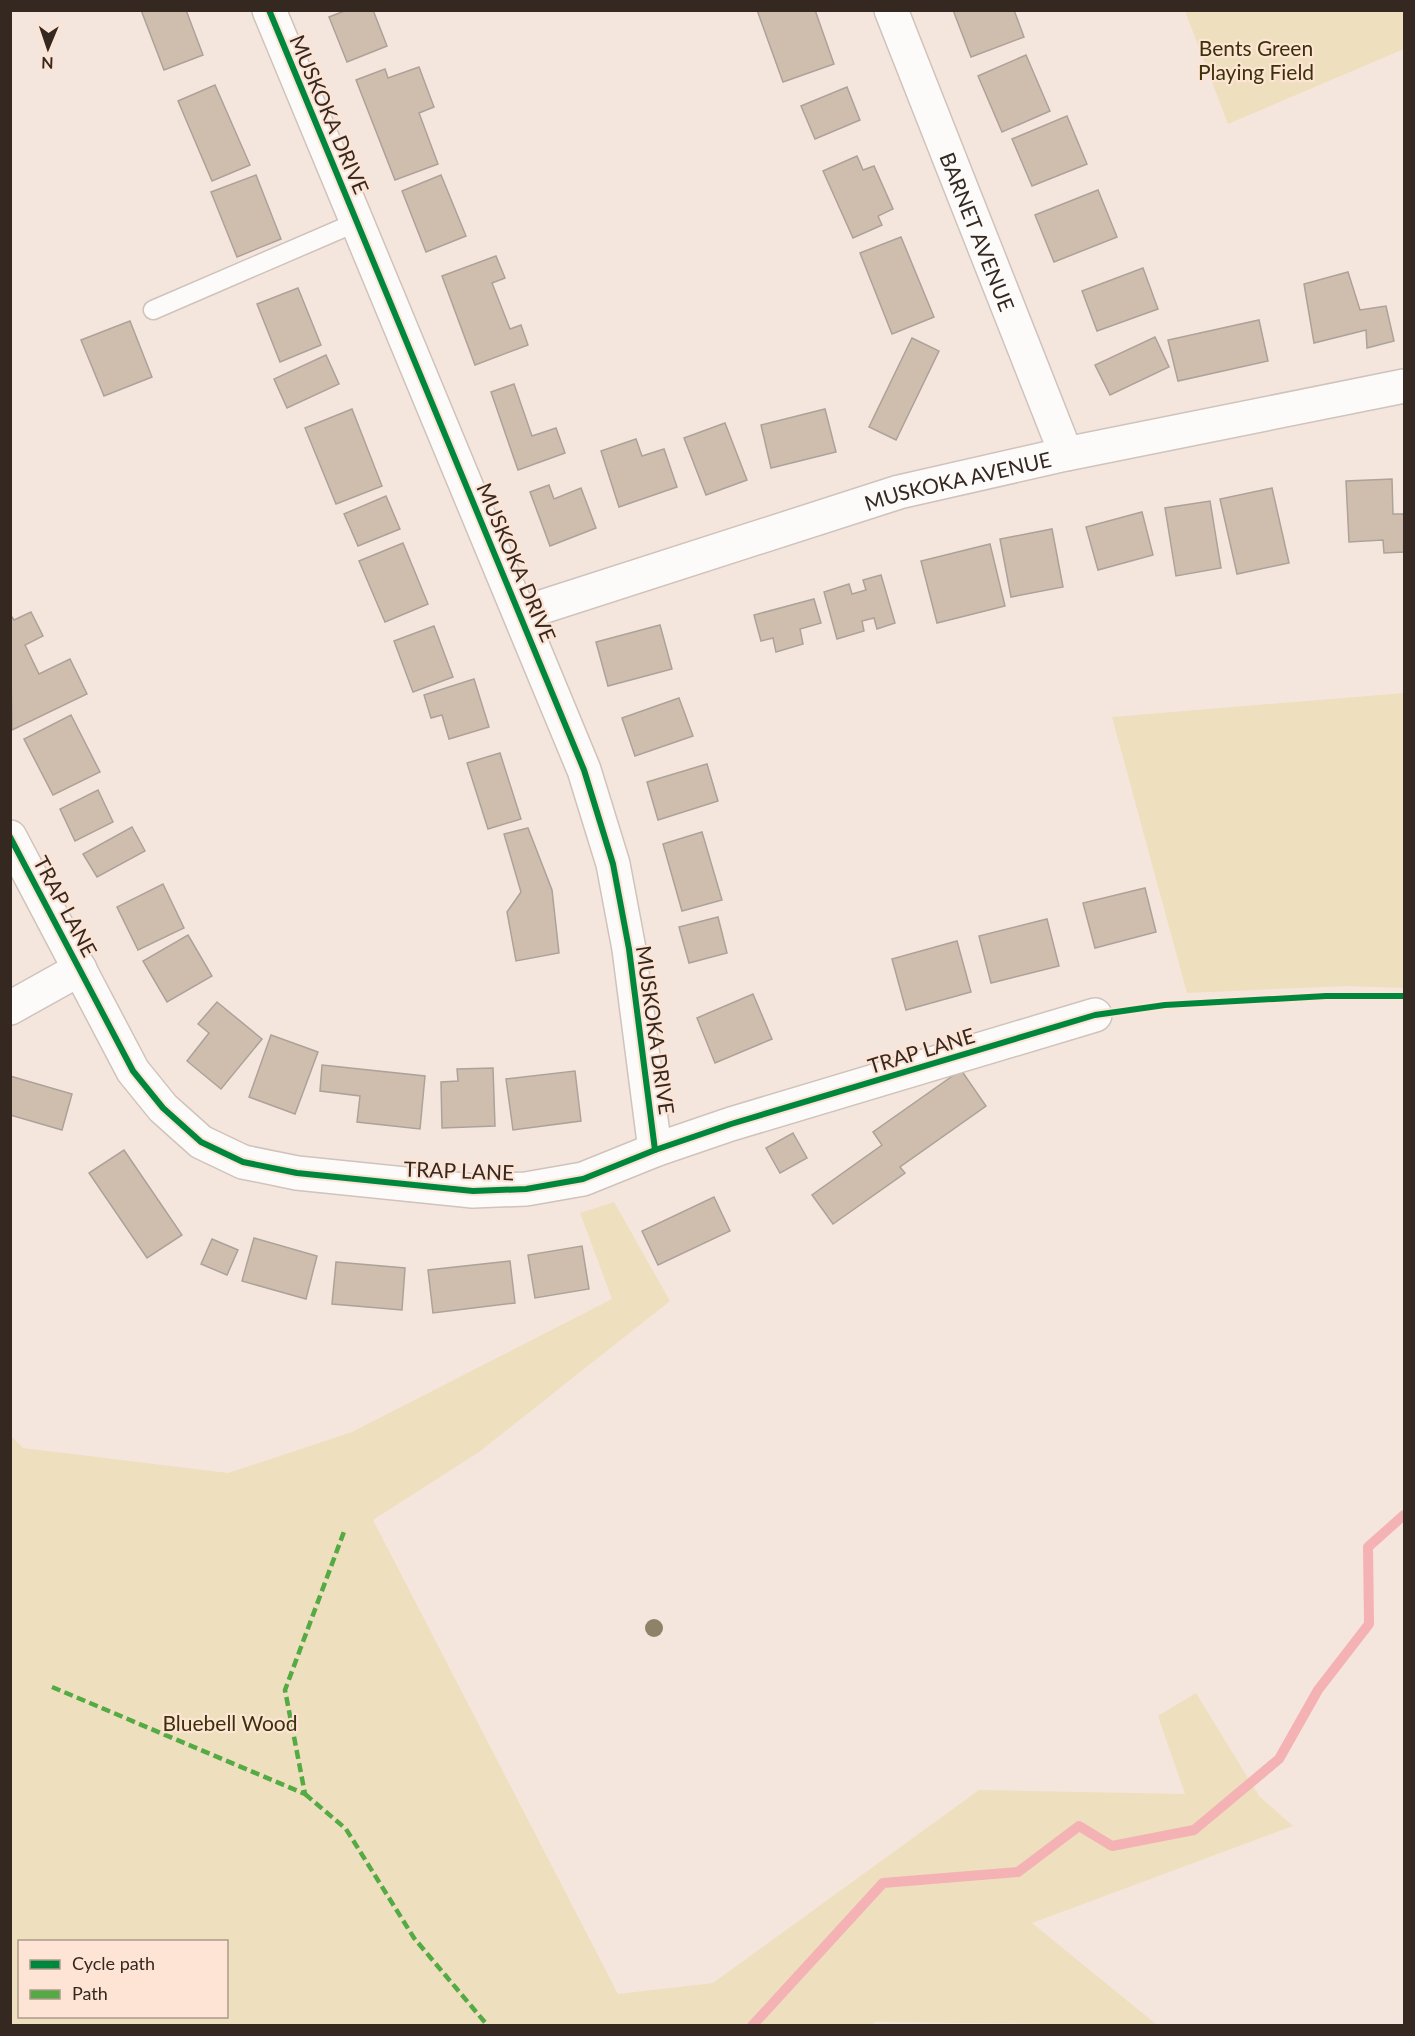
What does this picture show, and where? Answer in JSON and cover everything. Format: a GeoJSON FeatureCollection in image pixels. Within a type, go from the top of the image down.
{"type":"FeatureCollection","features":[{"type":"Feature","properties":{"kind":"street","name":"MUSKOKA DRIVE"},"geometry":{"type":"LineString","coordinates":[[269,10],[584,770],[613,864],[629,949],[655,1150]]}},
{"type":"Feature","properties":{"kind":"street","name":"BARNET AVENUE"},"geometry":{"type":"LineString","coordinates":[[891,10],[1066,454]]}},
{"type":"Feature","properties":{"kind":"street","name":"MUSKOKA AVENUE"},"geometry":{"type":"LineString","coordinates":[[520,614],[899,492],[1066,454],[1404,386]]}},
{"type":"Feature","properties":{"kind":"street","name":"TRAP LANE"},"geometry":{"type":"LineString","coordinates":[[10,837],[133,1071],[163,1108],[201,1142],[243,1162],[297,1173],[472,1191],[526,1189],[583,1179],[655,1150],[1095,1015]]}},
{"type":"Feature","properties":{"kind":"street"},"geometry":{"type":"LineString","coordinates":[[10,1008],[80,969]]}},
{"type":"Feature","properties":{"kind":"lane"},"geometry":{"type":"LineString","coordinates":[[153,310],[357,222]]}},
{"type":"Feature","properties":{"kind":"green space","name":"Bents Green Playing Field"},"geometry":{"type":"Polygon","coordinates":[[[1185,11],[1404,11],[1404,49],[1228,124],[1185,11]]]}},
{"type":"Feature","properties":{"kind":"green space"},"geometry":{"type":"Polygon","coordinates":[[[1404,693],[1404,988],[1346,986],[1187,993],[1112,717],[1404,693]]]}},
{"type":"Feature","properties":{"kind":"green space","name":"Bluebell Wood"},"geometry":{"type":"Polygon","coordinates":[[[614,1202],[670,1301],[479,1452],[373,1520],[618,1994],[713,1983],[979,1790],[1185,1794],[1158,1716],[1196,1693],[1259,1796],[1293,1826],[1032,1923],[1157,2025],[875,2022],[870,2026],[11,2025],[11,1436],[23,1448],[228,1473],[352,1432],[612,1299],[580,1213],[614,1202]]]}},
{"type":"Feature","properties":{"kind":"building"},"geometry":{"type":"Polygon","coordinates":[[[141,10],[186,10],[203,55],[164,70],[141,10]]]}},
{"type":"Feature","properties":{"kind":"building"},"geometry":{"type":"Polygon","coordinates":[[[347,10],[373,10],[387,46],[347,62],[329,17],[347,10]]]}},
{"type":"Feature","properties":{"kind":"building"},"geometry":{"type":"Polygon","coordinates":[[[757,10],[815,10],[834,64],[783,82],[757,10]]]}},
{"type":"Feature","properties":{"kind":"building"},"geometry":{"type":"Polygon","coordinates":[[[953,10],[1014,10],[1024,37],[971,57],[953,10]]]}},
{"type":"Feature","properties":{"kind":"building"},"geometry":{"type":"Polygon","coordinates":[[[1026,55],[1050,111],[1002,132],[978,76],[1026,55]]]}},
{"type":"Feature","properties":{"kind":"building"},"geometry":{"type":"Polygon","coordinates":[[[419,67],[434,107],[419,113],[438,164],[395,180],[356,80],[385,69],[388,78],[419,67]]]}},
{"type":"Feature","properties":{"kind":"building"},"geometry":{"type":"Polygon","coordinates":[[[215,85],[250,165],[212,181],[178,101],[215,85]]]}},
{"type":"Feature","properties":{"kind":"building"},"geometry":{"type":"Polygon","coordinates":[[[847,87],[860,120],[815,139],[801,106],[847,87]]]}},
{"type":"Feature","properties":{"kind":"building"},"geometry":{"type":"Polygon","coordinates":[[[1067,116],[1087,164],[1032,186],[1012,139],[1067,116]]]}},
{"type":"Feature","properties":{"kind":"building"},"geometry":{"type":"Polygon","coordinates":[[[857,156],[863,170],[874,166],[893,209],[878,216],[882,225],[853,238],[823,171],[857,156]]]}},
{"type":"Feature","properties":{"kind":"building"},"geometry":{"type":"Polygon","coordinates":[[[256,175],[281,239],[237,257],[211,192],[256,175]]]}},
{"type":"Feature","properties":{"kind":"building"},"geometry":{"type":"Polygon","coordinates":[[[441,175],[466,236],[426,252],[402,191],[441,175]]]}},
{"type":"Feature","properties":{"kind":"building"},"geometry":{"type":"Polygon","coordinates":[[[1098,190],[1117,237],[1054,262],[1035,215],[1098,190]]]}},
{"type":"Feature","properties":{"kind":"building"},"geometry":{"type":"Polygon","coordinates":[[[901,237],[934,317],[892,334],[860,253],[901,237]]]}},
{"type":"Feature","properties":{"kind":"building"},"geometry":{"type":"Polygon","coordinates":[[[496,256],[505,278],[492,283],[510,329],[521,325],[528,345],[475,365],[442,276],[496,256]]]}},
{"type":"Feature","properties":{"kind":"building"},"geometry":{"type":"Polygon","coordinates":[[[1143,268],[1158,309],[1097,331],[1082,291],[1143,268]]]}},
{"type":"Feature","properties":{"kind":"building"},"geometry":{"type":"Polygon","coordinates":[[[1348,272],[1360,310],[1386,306],[1394,341],[1367,348],[1366,330],[1314,343],[1304,284],[1348,272]]]}},
{"type":"Feature","properties":{"kind":"building"},"geometry":{"type":"Polygon","coordinates":[[[298,288],[321,345],[280,362],[257,304],[298,288]]]}},
{"type":"Feature","properties":{"kind":"building"},"geometry":{"type":"Polygon","coordinates":[[[1259,320],[1268,361],[1178,381],[1168,340],[1259,320]]]}},
{"type":"Feature","properties":{"kind":"building"},"geometry":{"type":"Polygon","coordinates":[[[130,321],[152,377],[104,396],[81,340],[130,321]]]}},
{"type":"Feature","properties":{"kind":"building"},"geometry":{"type":"Polygon","coordinates":[[[1155,337],[1169,367],[1110,395],[1095,365],[1155,337]]]}},
{"type":"Feature","properties":{"kind":"building"},"geometry":{"type":"Polygon","coordinates":[[[912,338],[939,351],[896,440],[869,427],[912,338]]]}},
{"type":"Feature","properties":{"kind":"building"},"geometry":{"type":"Polygon","coordinates":[[[326,355],[339,384],[287,408],[274,379],[326,355]]]}},
{"type":"Feature","properties":{"kind":"building"},"geometry":{"type":"Polygon","coordinates":[[[514,384],[532,436],[556,428],[565,453],[518,470],[491,392],[514,384]]]}},
{"type":"Feature","properties":{"kind":"building"},"geometry":{"type":"Polygon","coordinates":[[[352,409],[382,486],[336,504],[305,428],[352,409]]]}},
{"type":"Feature","properties":{"kind":"building"},"geometry":{"type":"Polygon","coordinates":[[[825,409],[836,452],[771,468],[761,425],[825,409]]]}},
{"type":"Feature","properties":{"kind":"building"},"geometry":{"type":"Polygon","coordinates":[[[725,423],[747,480],[706,495],[684,438],[725,423]]]}},
{"type":"Feature","properties":{"kind":"building"},"geometry":{"type":"Polygon","coordinates":[[[636,439],[642,456],[664,449],[677,487],[619,507],[601,451],[636,439]]]}},
{"type":"Feature","properties":{"kind":"building"},"geometry":{"type":"Polygon","coordinates":[[[1392,479],[1393,514],[1404,514],[1404,552],[1384,553],[1383,540],[1349,542],[1346,481],[1392,479]]]}},
{"type":"Feature","properties":{"kind":"building"},"geometry":{"type":"Polygon","coordinates":[[[549,485],[554,499],[581,488],[596,528],[550,546],[530,492],[549,485]]]}},
{"type":"Feature","properties":{"kind":"building"},"geometry":{"type":"Polygon","coordinates":[[[1272,488],[1289,563],[1237,574],[1220,499],[1272,488]]]}},
{"type":"Feature","properties":{"kind":"building"},"geometry":{"type":"Polygon","coordinates":[[[386,496],[400,529],[358,546],[344,514],[386,496]]]}},
{"type":"Feature","properties":{"kind":"building"},"geometry":{"type":"Polygon","coordinates":[[[1210,501],[1221,568],[1176,576],[1165,508],[1210,501]]]}},
{"type":"Feature","properties":{"kind":"building"},"geometry":{"type":"Polygon","coordinates":[[[1142,512],[1153,555],[1098,570],[1086,527],[1142,512]]]}},
{"type":"Feature","properties":{"kind":"building"},"geometry":{"type":"Polygon","coordinates":[[[1052,529],[1063,587],[1011,597],[1000,539],[1052,529]]]}},
{"type":"Feature","properties":{"kind":"building"},"geometry":{"type":"Polygon","coordinates":[[[403,543],[428,604],[385,622],[359,561],[403,543]]]}},
{"type":"Feature","properties":{"kind":"building"},"geometry":{"type":"Polygon","coordinates":[[[990,544],[1005,606],[937,623],[921,561],[990,544]]]}},
{"type":"Feature","properties":{"kind":"building"},"geometry":{"type":"Polygon","coordinates":[[[881,575],[895,623],[877,629],[874,618],[862,621],[864,631],[837,639],[824,592],[849,584],[852,594],[866,590],[863,580],[881,575]]]}},
{"type":"Feature","properties":{"kind":"building"},"geometry":{"type":"Polygon","coordinates":[[[814,599],[821,623],[800,629],[803,644],[776,652],[773,638],[761,641],[754,615],[814,599]]]}},
{"type":"Feature","properties":{"kind":"building"},"geometry":{"type":"Polygon","coordinates":[[[31,612],[43,636],[25,645],[39,674],[70,659],[87,694],[12,730],[10,614],[14,620],[31,612]]]}},
{"type":"Feature","properties":{"kind":"building"},"geometry":{"type":"Polygon","coordinates":[[[660,625],[672,669],[608,686],[596,642],[660,625]]]}},
{"type":"Feature","properties":{"kind":"building"},"geometry":{"type":"Polygon","coordinates":[[[434,626],[453,677],[413,692],[394,641],[434,626]]]}},
{"type":"Feature","properties":{"kind":"building"},"geometry":{"type":"Polygon","coordinates":[[[474,679],[489,727],[449,739],[442,715],[431,718],[424,695],[474,679]]]}},
{"type":"Feature","properties":{"kind":"building"},"geometry":{"type":"Polygon","coordinates":[[[679,698],[693,736],[635,756],[622,718],[679,698]]]}},
{"type":"Feature","properties":{"kind":"building"},"geometry":{"type":"Polygon","coordinates":[[[71,715],[100,772],[53,795],[24,739],[71,715]]]}},
{"type":"Feature","properties":{"kind":"building"},"geometry":{"type":"Polygon","coordinates":[[[500,753],[521,819],[488,829],[467,763],[500,753]]]}},
{"type":"Feature","properties":{"kind":"building"},"geometry":{"type":"Polygon","coordinates":[[[707,764],[718,801],[658,820],[647,782],[707,764]]]}},
{"type":"Feature","properties":{"kind":"building"},"geometry":{"type":"Polygon","coordinates":[[[98,790],[113,822],[75,841],[60,809],[98,790]]]}},
{"type":"Feature","properties":{"kind":"building"},"geometry":{"type":"Polygon","coordinates":[[[132,827],[145,851],[97,877],[83,854],[132,827]]]}},
{"type":"Feature","properties":{"kind":"building"},"geometry":{"type":"Polygon","coordinates":[[[528,828],[552,890],[559,953],[516,961],[507,912],[521,892],[504,834],[528,828]]]}},
{"type":"Feature","properties":{"kind":"building"},"geometry":{"type":"Polygon","coordinates":[[[702,832],[722,900],[682,911],[663,844],[702,832]]]}},
{"type":"Feature","properties":{"kind":"building"},"geometry":{"type":"Polygon","coordinates":[[[163,884],[184,928],[138,950],[117,907],[163,884]]]}},
{"type":"Feature","properties":{"kind":"building"},"geometry":{"type":"Polygon","coordinates":[[[1145,888],[1156,932],[1095,948],[1083,903],[1145,888]]]}},
{"type":"Feature","properties":{"kind":"building"},"geometry":{"type":"Polygon","coordinates":[[[718,917],[727,953],[689,963],[679,927],[718,917]]]}},
{"type":"Feature","properties":{"kind":"building"},"geometry":{"type":"Polygon","coordinates":[[[1047,919],[1059,966],[991,983],[979,936],[1047,919]]]}},
{"type":"Feature","properties":{"kind":"building"},"geometry":{"type":"Polygon","coordinates":[[[188,935],[212,976],[167,1002],[143,961],[188,935]]]}},
{"type":"Feature","properties":{"kind":"building"},"geometry":{"type":"Polygon","coordinates":[[[957,941],[971,992],[906,1010],[892,959],[957,941]]]}},
{"type":"Feature","properties":{"kind":"building"},"geometry":{"type":"Polygon","coordinates":[[[753,994],[772,1039],[715,1063],[697,1018],[753,994]]]}},
{"type":"Feature","properties":{"kind":"building"},"geometry":{"type":"Polygon","coordinates":[[[217,1002],[262,1039],[221,1089],[187,1061],[209,1033],[198,1024],[217,1002]]]}},
{"type":"Feature","properties":{"kind":"building"},"geometry":{"type":"Polygon","coordinates":[[[271,1035],[318,1052],[295,1114],[249,1097],[271,1035]]]}},
{"type":"Feature","properties":{"kind":"building"},"geometry":{"type":"Polygon","coordinates":[[[322,1065],[425,1076],[420,1129],[357,1122],[360,1096],[320,1091],[322,1065]]]}},
{"type":"Feature","properties":{"kind":"building"},"geometry":{"type":"Polygon","coordinates":[[[493,1068],[495,1126],[442,1128],[441,1082],[458,1081],[457,1069],[493,1068]]]}},
{"type":"Feature","properties":{"kind":"building"},"geometry":{"type":"Polygon","coordinates":[[[961,1070],[986,1106],[900,1167],[905,1173],[833,1224],[812,1195],[882,1145],[873,1132],[961,1070]]]}},
{"type":"Feature","properties":{"kind":"building"},"geometry":{"type":"Polygon","coordinates":[[[575,1071],[581,1121],[513,1130],[506,1079],[575,1071]]]}},
{"type":"Feature","properties":{"kind":"building"},"geometry":{"type":"Polygon","coordinates":[[[10,1076],[72,1094],[62,1130],[10,1115],[10,1076]]]}},
{"type":"Feature","properties":{"kind":"building"},"geometry":{"type":"Polygon","coordinates":[[[793,1133],[807,1158],[780,1173],[766,1148],[793,1133]]]}},
{"type":"Feature","properties":{"kind":"building"},"geometry":{"type":"Polygon","coordinates":[[[124,1150],[182,1235],[147,1258],[89,1173],[124,1150]]]}},
{"type":"Feature","properties":{"kind":"building"},"geometry":{"type":"Polygon","coordinates":[[[714,1197],[730,1231],[658,1265],[642,1231],[714,1197]]]}},
{"type":"Feature","properties":{"kind":"building"},"geometry":{"type":"Polygon","coordinates":[[[254,1238],[317,1256],[306,1299],[242,1281],[254,1238]]]}},
{"type":"Feature","properties":{"kind":"building"},"geometry":{"type":"Polygon","coordinates":[[[212,1239],[238,1250],[227,1275],[201,1264],[212,1239]]]}},
{"type":"Feature","properties":{"kind":"building"},"geometry":{"type":"Polygon","coordinates":[[[582,1246],[589,1289],[535,1298],[528,1255],[582,1246]]]}},
{"type":"Feature","properties":{"kind":"building"},"geometry":{"type":"Polygon","coordinates":[[[510,1261],[515,1303],[433,1313],[428,1270],[510,1261]]]}},
{"type":"Feature","properties":{"kind":"building"},"geometry":{"type":"Polygon","coordinates":[[[336,1262],[405,1268],[402,1310],[332,1304],[336,1262]]]}},
{"type":"Feature","properties":{"kind":"waterway"},"geometry":{"type":"LineString","coordinates":[[752,2026],[883,1883],[1018,1872],[1079,1826],[1112,1846],[1194,1830],[1279,1759],[1318,1690],[1369,1624],[1368,1547],[1404,1515]]}},
{"type":"Feature","properties":{"kind":"marked path"},"geometry":{"type":"LineString","coordinates":[[52,1687],[305,1794],[285,1690],[345,1529]]}},
{"type":"Feature","properties":{"kind":"marked path"},"geometry":{"type":"LineString","coordinates":[[305,1794],[346,1829],[414,1938],[488,2026]]}},
{"type":"Feature","properties":{"kind":"cycle path"},"geometry":{"type":"LineString","coordinates":[[269,10],[584,770],[613,864],[629,949],[655,1150]]}},
{"type":"Feature","properties":{"kind":"cycle path"},"geometry":{"type":"LineString","coordinates":[[10,837],[133,1071],[163,1108],[201,1142],[243,1162],[297,1173],[473,1191],[526,1189],[583,1179],[655,1150],[731,1124],[1095,1015],[1165,1005],[1326,996],[1404,996]]}}]}
